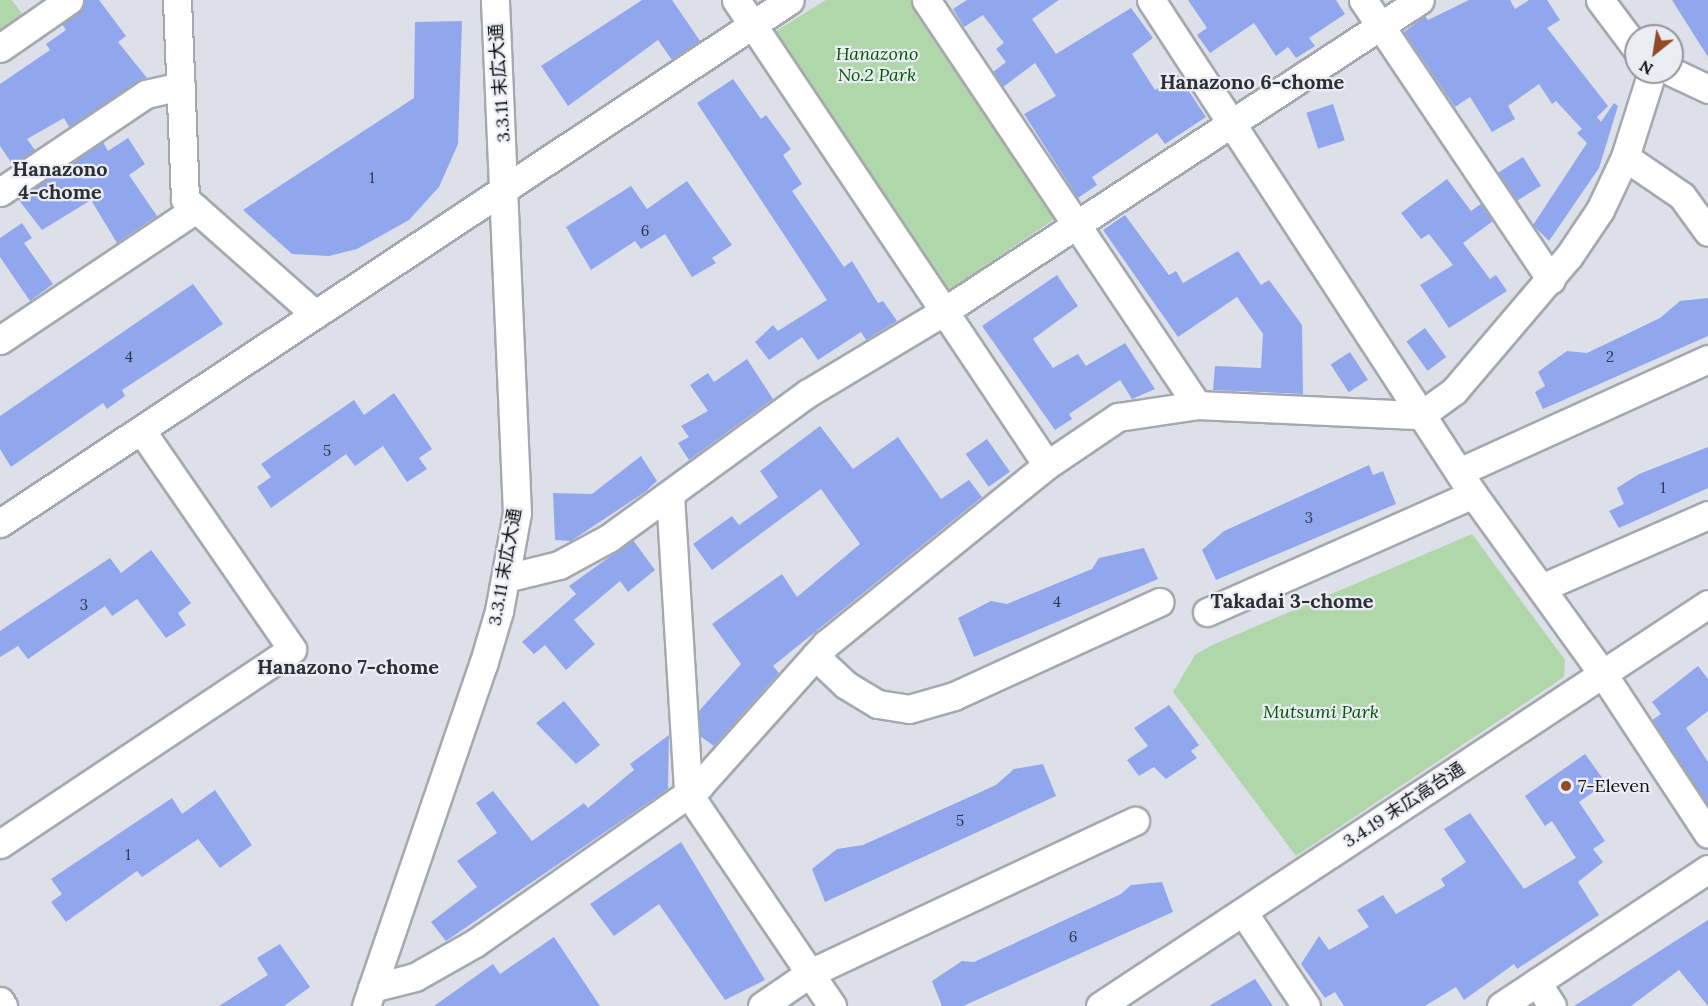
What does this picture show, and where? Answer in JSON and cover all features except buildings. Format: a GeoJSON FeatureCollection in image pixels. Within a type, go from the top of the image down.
{"type":"FeatureCollection","features":[{"type":"Feature","properties":{"kind":"street"},"geometry":{"type":"LineString","coordinates":[[0,48],[33,10],[69,0]]}},
{"type":"Feature","properties":{"kind":"street"},"geometry":{"type":"LineString","coordinates":[[177,0],[185,199],[315,314]]}},
{"type":"Feature","properties":{"kind":"street","name":"3.3.11 末広大通"},"geometry":{"type":"LineString","coordinates":[[369,997],[483,665],[506,578],[517,513],[506,187],[495,0]]}},
{"type":"Feature","properties":{"kind":"street"},"geometry":{"type":"LineString","coordinates":[[736,0],[946,310],[1047,465]]}},
{"type":"Feature","properties":{"kind":"street"},"geometry":{"type":"LineString","coordinates":[[0,523],[790,0]]}},
{"type":"Feature","properties":{"kind":"street"},"geometry":{"type":"LineString","coordinates":[[926,0],[1197,405]]}},
{"type":"Feature","properties":{"kind":"street"},"geometry":{"type":"LineString","coordinates":[[1151,0],[1466,483],[1603,674],[1708,834]]}},
{"type":"Feature","properties":{"kind":"street"},"geometry":{"type":"LineString","coordinates":[[1363,0],[1551,280]]}},
{"type":"Feature","properties":{"kind":"street"},"geometry":{"type":"LineString","coordinates":[[506,578],[560,565],[609,538],[808,393],[946,310],[1229,121],[1420,0]]}},
{"type":"Feature","properties":{"kind":"street"},"geometry":{"type":"LineString","coordinates":[[1600,0],[1624,32]]}},
{"type":"Feature","properties":{"kind":"street"},"geometry":{"type":"LineString","coordinates":[[1684,78],[1708,89]]}},
{"type":"Feature","properties":{"kind":"street"},"geometry":{"type":"LineString","coordinates":[[369,997],[415,977],[475,943],[688,793],[815,656],[1047,465],[1118,417],[1197,405],[1421,415],[1454,391],[1551,280],[1600,210],[1625,157],[1648,84]]}},
{"type":"Feature","properties":{"kind":"street"},"geometry":{"type":"LineString","coordinates":[[0,192],[146,94],[181,86]]}},
{"type":"Feature","properties":{"kind":"street"},"geometry":{"type":"LineString","coordinates":[[1625,157],[1682,196],[1708,232]]}},
{"type":"Feature","properties":{"kind":"street"},"geometry":{"type":"LineString","coordinates":[[0,340],[196,209]]}},
{"type":"Feature","properties":{"kind":"street"},"geometry":{"type":"LineString","coordinates":[[1207,612],[1708,359]]}},
{"type":"Feature","properties":{"kind":"street"},"geometry":{"type":"LineString","coordinates":[[0,844],[292,649],[141,430]]}},
{"type":"Feature","properties":{"kind":"street"},"geometry":{"type":"LineString","coordinates":[[670,495],[688,793],[832,1006]]}},
{"type":"Feature","properties":{"kind":"street"},"geometry":{"type":"LineString","coordinates":[[1541,588],[1708,514]]}},
{"type":"Feature","properties":{"kind":"street"},"geometry":{"type":"LineString","coordinates":[[815,656],[846,685],[878,704],[909,709],[954,696],[1159,602]]}},
{"type":"Feature","properties":{"kind":"street","name":"3.4.19 末広高台通"},"geometry":{"type":"LineString","coordinates":[[1100,1006],[1708,604]]}},
{"type":"Feature","properties":{"kind":"street"},"geometry":{"type":"LineString","coordinates":[[762,1006],[810,973],[1135,821]]}},
{"type":"Feature","properties":{"kind":"street"},"geometry":{"type":"LineString","coordinates":[[1501,1006],[1708,869]]}},
{"type":"Feature","properties":{"kind":"street"},"geometry":{"type":"LineString","coordinates":[[1243,912],[1306,1006]]}},
{"type":"Feature","properties":{"kind":"street"},"geometry":{"type":"LineString","coordinates":[[1537,982],[1552,1006]]}},
{"type":"Feature","properties":{"kind":"street"},"geometry":{"type":"LineString","coordinates":[[0,1001],[3,1006]]}},
{"type":"Feature","properties":{"kind":"green space"},"geometry":{"type":"Polygon","coordinates":[[[0,0],[12,0],[27,21],[0,40],[0,0]]]}},
{"type":"Feature","properties":{"kind":"green space","name":"Hanazono No.2 Park"},"geometry":{"type":"Polygon","coordinates":[[[826,0],[912,0],[1056,218],[949,290],[776,31],[826,0]]]}},
{"type":"Feature","properties":{"kind":"green space","name":"Mutsumi Park"},"geometry":{"type":"Polygon","coordinates":[[[1472,534],[1565,660],[1564,677],[1296,856],[1173,692],[1195,655],[1210,646],[1472,534]]]}},
{"type":"Feature","properties":{"kind":"place","name":"7-Eleven"},"geometry":{"type":"Point","coordinates":[1566,786]}},
{"type":"Feature","properties":{"kind":"district","name":"Hanazono 6-chome"},"geometry":{"type":"Point","coordinates":[1252,81]}},
{"type":"Feature","properties":{"kind":"district","name":"Hanazono 4-chome"},"geometry":{"type":"Point","coordinates":[60,180]}},
{"type":"Feature","properties":{"kind":"district","name":"Takadai 3-chome"},"geometry":{"type":"Point","coordinates":[1292,600]}},
{"type":"Feature","properties":{"kind":"district","name":"Hanazono 7-chome"},"geometry":{"type":"Point","coordinates":[348,666]}}]}
